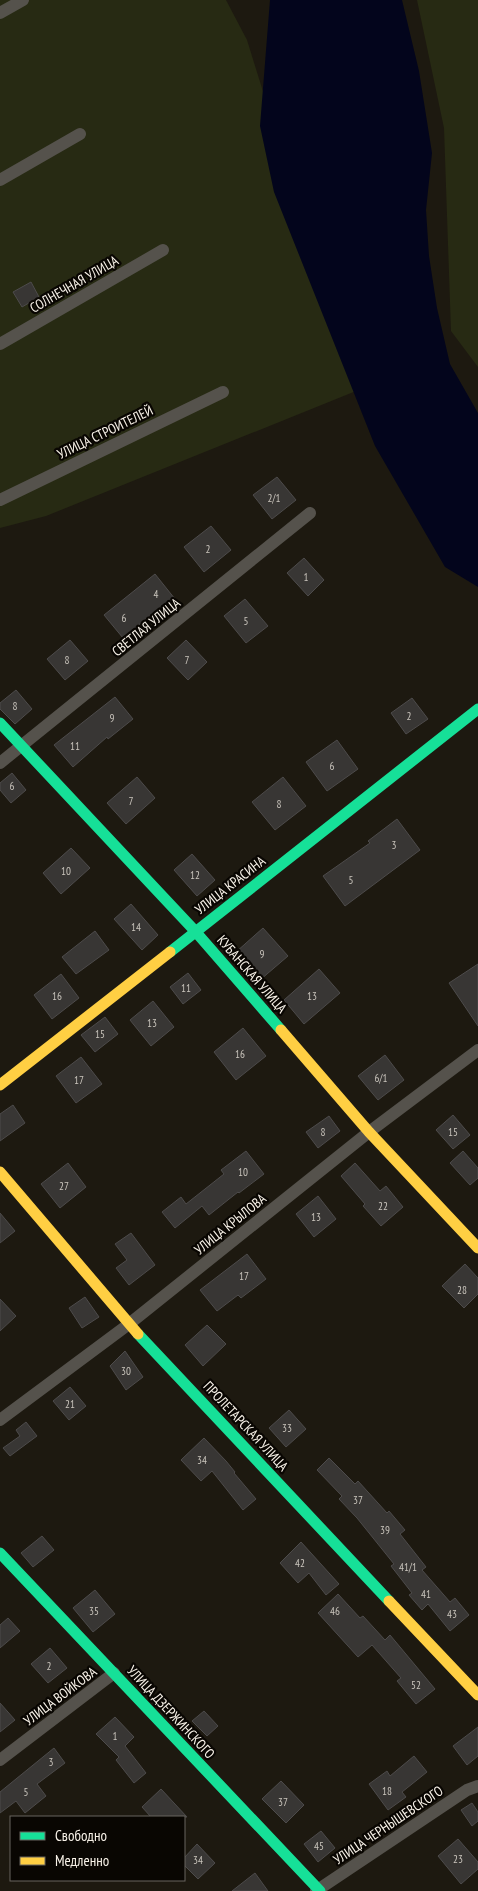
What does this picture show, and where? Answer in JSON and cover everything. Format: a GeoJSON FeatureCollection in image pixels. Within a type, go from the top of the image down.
{"type":"FeatureCollection","features":[{"type":"Feature","properties":{"kind":"street"},"geometry":{"type":"LineString","coordinates":[[0,13],[23,0]]}},
{"type":"Feature","properties":{"kind":"street"},"geometry":{"type":"LineString","coordinates":[[0,180],[80,134]]}},
{"type":"Feature","properties":{"kind":"street","name":"СОЛНЕЧНАЯ УЛИЦА"},"geometry":{"type":"LineString","coordinates":[[0,344],[163,250]]}},
{"type":"Feature","properties":{"kind":"street","name":"УЛИЦА СТРОИТЕЛЕЙ"},"geometry":{"type":"LineString","coordinates":[[0,500],[223,392]]}},
{"type":"Feature","properties":{"kind":"street","name":"СВЕТЛАЯ УЛИЦА"},"geometry":{"type":"LineString","coordinates":[[0,763],[310,513]]}},
{"type":"Feature","properties":{"kind":"street","name":"УЛИЦА КРАСИНА"},"geometry":{"type":"LineString","coordinates":[[0,1085],[478,709]]}},
{"type":"Feature","properties":{"kind":"street","name":"КУБАНСКАЯ УЛИЦА"},"geometry":{"type":"LineString","coordinates":[[0,723],[195,931],[369,1132],[478,1248]]}},
{"type":"Feature","properties":{"kind":"street","name":"УЛИЦА КРЫЛОВА"},"geometry":{"type":"LineString","coordinates":[[0,1420],[129,1324],[369,1132],[478,1050]]}},
{"type":"Feature","properties":{"kind":"street","name":"ПРОЛЕТАРСКАЯ УЛИЦА"},"geometry":{"type":"LineString","coordinates":[[0,1172],[129,1324],[478,1694]]}},
{"type":"Feature","properties":{"kind":"street","name":"УЛИЦА ДЗЕРЖИНСКОГО"},"geometry":{"type":"LineString","coordinates":[[0,1553],[318,1890]]}},
{"type":"Feature","properties":{"kind":"street","name":"УЛИЦА ВОЙКОВА"},"geometry":{"type":"LineString","coordinates":[[0,1760],[114,1673]]}},
{"type":"Feature","properties":{"kind":"street","name":"УЛИЦА ЧЕРНЫШЕВСКОГО"},"geometry":{"type":"LineString","coordinates":[[318,1890],[467,1790],[478,1786]]}},
{"type":"Feature","properties":{"kind":"green space"},"geometry":{"type":"Polygon","coordinates":[[[0,0],[226,0],[247,40],[356,391],[46,516],[0,528],[0,0]]]}},
{"type":"Feature","properties":{"kind":"green space"},"geometry":{"type":"Polygon","coordinates":[[[417,0],[478,0],[478,367],[451,331],[444,128],[417,0]]]}},
{"type":"Feature","properties":{"kind":"water"},"geometry":{"type":"Polygon","coordinates":[[[270,0],[402,0],[419,71],[432,153],[426,210],[429,256],[437,308],[450,364],[478,413],[478,587],[445,567],[375,446],[274,192],[260,126],[270,0]]]}},
{"type":"Feature","properties":{"kind":"building"},"geometry":{"type":"Polygon","coordinates":[[[31,282],[39,297],[22,307],[13,292],[31,282]]]}},
{"type":"Feature","properties":{"kind":"building"},"geometry":{"type":"Polygon","coordinates":[[[277,477],[296,500],[272,519],[253,495],[277,477]]]}},
{"type":"Feature","properties":{"kind":"building"},"geometry":{"type":"Polygon","coordinates":[[[211,526],[231,550],[204,572],[184,547],[211,526]]]}},
{"type":"Feature","properties":{"kind":"building"},"geometry":{"type":"Polygon","coordinates":[[[304,558],[324,580],[308,596],[287,573],[304,558]]]}},
{"type":"Feature","properties":{"kind":"building"},"geometry":{"type":"Polygon","coordinates":[[[155,574],[175,599],[156,614],[154,612],[123,638],[104,615],[155,574]]]}},
{"type":"Feature","properties":{"kind":"building"},"geometry":{"type":"Polygon","coordinates":[[[245,599],[268,626],[246,643],[224,616],[245,599]]]}},
{"type":"Feature","properties":{"kind":"building"},"geometry":{"type":"Polygon","coordinates":[[[70,640],[88,661],[65,680],[47,659],[70,640]]]}},
{"type":"Feature","properties":{"kind":"building"},"geometry":{"type":"Polygon","coordinates":[[[186,640],[207,662],[188,680],[167,658],[186,640]]]}},
{"type":"Feature","properties":{"kind":"building"},"geometry":{"type":"Polygon","coordinates":[[[16,690],[32,709],[15,724],[0,709],[0,703],[16,690]]]}},
{"type":"Feature","properties":{"kind":"building"},"geometry":{"type":"Polygon","coordinates":[[[115,697],[133,719],[108,739],[107,737],[73,767],[54,745],[115,697]]]}},
{"type":"Feature","properties":{"kind":"building"},"geometry":{"type":"Polygon","coordinates":[[[412,698],[428,719],[406,734],[391,713],[412,698]]]}},
{"type":"Feature","properties":{"kind":"building"},"geometry":{"type":"Polygon","coordinates":[[[337,740],[358,769],[327,791],[306,762],[337,740]]]}},
{"type":"Feature","properties":{"kind":"building"},"geometry":{"type":"Polygon","coordinates":[[[12,773],[26,790],[11,803],[0,790],[0,783],[12,773]]]}},
{"type":"Feature","properties":{"kind":"building"},"geometry":{"type":"Polygon","coordinates":[[[137,777],[155,798],[126,824],[107,803],[137,777]]]}},
{"type":"Feature","properties":{"kind":"building"},"geometry":{"type":"Polygon","coordinates":[[[283,777],[306,806],[275,830],[252,802],[283,777]]]}},
{"type":"Feature","properties":{"kind":"building"},"geometry":{"type":"Polygon","coordinates":[[[397,819],[420,850],[345,906],[323,876],[370,843],[368,841],[397,819]]]}},
{"type":"Feature","properties":{"kind":"building"},"geometry":{"type":"Polygon","coordinates":[[[71,848],[90,868],[61,894],[43,873],[71,848]]]}},
{"type":"Feature","properties":{"kind":"building"},"geometry":{"type":"Polygon","coordinates":[[[192,854],[215,880],[197,896],[174,870],[192,854]]]}},
{"type":"Feature","properties":{"kind":"building"},"geometry":{"type":"Polygon","coordinates":[[[131,904],[158,935],[142,950],[114,919],[131,904]]]}},
{"type":"Feature","properties":{"kind":"building"},"geometry":{"type":"Polygon","coordinates":[[[263,928],[288,956],[260,980],[236,952],[263,928]]]}},
{"type":"Feature","properties":{"kind":"building"},"geometry":{"type":"Polygon","coordinates":[[[95,931],[109,950],[76,974],[62,957],[95,931]]]}},
{"type":"Feature","properties":{"kind":"building"},"geometry":{"type":"Polygon","coordinates":[[[478,964],[478,1026],[449,983],[478,964]]]}},
{"type":"Feature","properties":{"kind":"building"},"geometry":{"type":"Polygon","coordinates":[[[319,969],[340,993],[304,1024],[284,1000],[319,969]]]}},
{"type":"Feature","properties":{"kind":"building"},"geometry":{"type":"Polygon","coordinates":[[[188,973],[201,990],[183,1004],[170,987],[188,973]]]}},
{"type":"Feature","properties":{"kind":"building"},"geometry":{"type":"Polygon","coordinates":[[[61,974],[79,998],[52,1019],[34,995],[61,974]]]}},
{"type":"Feature","properties":{"kind":"building"},"geometry":{"type":"Polygon","coordinates":[[[153,1001],[174,1027],[151,1046],[130,1020],[153,1001]]]}},
{"type":"Feature","properties":{"kind":"building"},"geometry":{"type":"Polygon","coordinates":[[[105,1017],[118,1034],[95,1052],[81,1035],[105,1017]]]}},
{"type":"Feature","properties":{"kind":"building"},"geometry":{"type":"Polygon","coordinates":[[[243,1028],[266,1056],[236,1080],[214,1052],[243,1028]]]}},
{"type":"Feature","properties":{"kind":"building"},"geometry":{"type":"Polygon","coordinates":[[[385,1055],[404,1080],[378,1100],[358,1076],[385,1055]]]}},
{"type":"Feature","properties":{"kind":"building"},"geometry":{"type":"Polygon","coordinates":[[[81,1057],[102,1084],[76,1103],[56,1076],[81,1057]]]}},
{"type":"Feature","properties":{"kind":"building"},"geometry":{"type":"Polygon","coordinates":[[[13,1105],[25,1123],[0,1141],[0,1114],[13,1105]]]}},
{"type":"Feature","properties":{"kind":"building"},"geometry":{"type":"Polygon","coordinates":[[[453,1115],[470,1135],[453,1149],[436,1130],[453,1115]]]}},
{"type":"Feature","properties":{"kind":"building"},"geometry":{"type":"Polygon","coordinates":[[[329,1116],[340,1131],[318,1148],[306,1132],[329,1116]]]}},
{"type":"Feature","properties":{"kind":"building"},"geometry":{"type":"Polygon","coordinates":[[[246,1151],[264,1174],[209,1215],[202,1206],[175,1228],[162,1212],[181,1197],[186,1204],[224,1174],[221,1170],[246,1151]]]}},
{"type":"Feature","properties":{"kind":"building"},"geometry":{"type":"Polygon","coordinates":[[[463,1151],[478,1168],[478,1178],[470,1185],[450,1163],[463,1151]]]}},
{"type":"Feature","properties":{"kind":"building"},"geometry":{"type":"Polygon","coordinates":[[[68,1163],[86,1187],[60,1208],[41,1184],[68,1163]]]}},
{"type":"Feature","properties":{"kind":"building"},"geometry":{"type":"Polygon","coordinates":[[[355,1163],[380,1191],[386,1186],[403,1207],[381,1226],[363,1206],[365,1204],[341,1176],[355,1163]]]}},
{"type":"Feature","properties":{"kind":"building"},"geometry":{"type":"Polygon","coordinates":[[[318,1196],[336,1219],[314,1237],[296,1214],[318,1196]]]}},
{"type":"Feature","properties":{"kind":"building"},"geometry":{"type":"Polygon","coordinates":[[[0,1213],[15,1231],[0,1243],[0,1213]]]}},
{"type":"Feature","properties":{"kind":"building"},"geometry":{"type":"Polygon","coordinates":[[[131,1233],[155,1265],[129,1285],[116,1268],[127,1260],[115,1244],[131,1233]]]}},
{"type":"Feature","properties":{"kind":"building"},"geometry":{"type":"Polygon","coordinates":[[[247,1254],[266,1279],[241,1298],[238,1295],[217,1311],[200,1290],[247,1254]]]}},
{"type":"Feature","properties":{"kind":"building"},"geometry":{"type":"Polygon","coordinates":[[[465,1264],[478,1278],[478,1294],[464,1308],[442,1286],[465,1264]]]}},
{"type":"Feature","properties":{"kind":"building"},"geometry":{"type":"Polygon","coordinates":[[[85,1297],[99,1317],[82,1328],[69,1308],[85,1297]]]}},
{"type":"Feature","properties":{"kind":"building"},"geometry":{"type":"Polygon","coordinates":[[[0,1299],[16,1316],[0,1331],[0,1299]]]}},
{"type":"Feature","properties":{"kind":"building"},"geometry":{"type":"Polygon","coordinates":[[[207,1325],[226,1344],[203,1366],[185,1345],[207,1325]]]}},
{"type":"Feature","properties":{"kind":"building"},"geometry":{"type":"Polygon","coordinates":[[[125,1351],[143,1377],[126,1390],[110,1366],[125,1351]]]}},
{"type":"Feature","properties":{"kind":"building"},"geometry":{"type":"Polygon","coordinates":[[[70,1387],[86,1406],[69,1420],[53,1401],[70,1387]]]}},
{"type":"Feature","properties":{"kind":"building"},"geometry":{"type":"Polygon","coordinates":[[[289,1410],[306,1429],[286,1447],[269,1428],[289,1410]]]}},
{"type":"Feature","properties":{"kind":"building"},"geometry":{"type":"Polygon","coordinates":[[[26,1422],[37,1436],[10,1456],[3,1448],[20,1436],[16,1430],[26,1422]]]}},
{"type":"Feature","properties":{"kind":"building"},"geometry":{"type":"Polygon","coordinates":[[[204,1438],[226,1461],[256,1499],[243,1510],[212,1471],[201,1481],[181,1460],[204,1438]]]}},
{"type":"Feature","properties":{"kind":"building"},"geometry":{"type":"Polygon","coordinates":[[[329,1458],[355,1484],[358,1481],[387,1513],[389,1511],[405,1530],[400,1534],[426,1567],[422,1570],[450,1602],[455,1598],[469,1615],[450,1631],[428,1604],[422,1610],[409,1595],[412,1593],[391,1566],[394,1564],[339,1499],[342,1496],[317,1470],[329,1458]]]}},
{"type":"Feature","properties":{"kind":"building"},"geometry":{"type":"Polygon","coordinates":[[[42,1536],[54,1550],[33,1567],[21,1553],[42,1536]]]}},
{"type":"Feature","properties":{"kind":"building"},"geometry":{"type":"Polygon","coordinates":[[[301,1542],[339,1584],[326,1595],[309,1573],[298,1583],[280,1563],[301,1542]]]}},
{"type":"Feature","properties":{"kind":"building"},"geometry":{"type":"Polygon","coordinates":[[[95,1590],[115,1614],[93,1632],[73,1608],[95,1590]]]}},
{"type":"Feature","properties":{"kind":"building"},"geometry":{"type":"Polygon","coordinates":[[[338,1594],[360,1618],[363,1616],[385,1640],[390,1635],[435,1689],[416,1704],[397,1681],[401,1678],[372,1645],[358,1657],[318,1613],[338,1594]]]}},
{"type":"Feature","properties":{"kind":"building"},"geometry":{"type":"Polygon","coordinates":[[[8,1618],[20,1631],[0,1648],[0,1625],[8,1618]]]}},
{"type":"Feature","properties":{"kind":"building"},"geometry":{"type":"Polygon","coordinates":[[[50,1648],[67,1668],[48,1683],[31,1664],[50,1648]]]}},
{"type":"Feature","properties":{"kind":"building"},"geometry":{"type":"Polygon","coordinates":[[[0,1703],[15,1720],[0,1732],[0,1703]]]}},
{"type":"Feature","properties":{"kind":"building"},"geometry":{"type":"Polygon","coordinates":[[[204,1711],[218,1726],[207,1736],[192,1721],[204,1711]]]}},
{"type":"Feature","properties":{"kind":"building"},"geometry":{"type":"Polygon","coordinates":[[[115,1717],[134,1737],[125,1746],[146,1773],[134,1783],[116,1760],[119,1757],[96,1734],[115,1717]]]}},
{"type":"Feature","properties":{"kind":"building"},"geometry":{"type":"Polygon","coordinates":[[[478,1727],[478,1756],[467,1765],[453,1746],[478,1727]]]}},
{"type":"Feature","properties":{"kind":"building"},"geometry":{"type":"Polygon","coordinates":[[[54,1748],[65,1763],[37,1784],[46,1796],[25,1813],[16,1801],[0,1813],[0,1792],[54,1748]]]}},
{"type":"Feature","properties":{"kind":"building"},"geometry":{"type":"Polygon","coordinates":[[[414,1756],[427,1772],[402,1792],[406,1797],[388,1810],[369,1784],[387,1771],[390,1776],[414,1756]]]}},
{"type":"Feature","properties":{"kind":"building"},"geometry":{"type":"Polygon","coordinates":[[[281,1781],[304,1805],[286,1823],[262,1799],[281,1781]]]}},
{"type":"Feature","properties":{"kind":"building"},"geometry":{"type":"Polygon","coordinates":[[[161,1789],[187,1817],[150,1816],[142,1807],[161,1789]]]}},
{"type":"Feature","properties":{"kind":"building"},"geometry":{"type":"Polygon","coordinates":[[[472,1803],[478,1812],[478,1821],[472,1826],[461,1810],[472,1803]]]}},
{"type":"Feature","properties":{"kind":"building"},"geometry":{"type":"Polygon","coordinates":[[[321,1831],[335,1848],[318,1862],[304,1844],[321,1831]]]}},
{"type":"Feature","properties":{"kind":"building"},"geometry":{"type":"Polygon","coordinates":[[[458,1839],[478,1862],[478,1869],[461,1884],[438,1856],[458,1839]]]}},
{"type":"Feature","properties":{"kind":"building"},"geometry":{"type":"Polygon","coordinates":[[[197,1844],[215,1863],[198,1879],[185,1866],[185,1857],[197,1844]]]}},
{"type":"Feature","properties":{"kind":"building"},"geometry":{"type":"Polygon","coordinates":[[[255,1873],[268,1891],[232,1891],[255,1873]]]}},
{"type":"Feature","properties":{"kind":"traffic: fast"},"geometry":{"type":"LineString","coordinates":[[170,952],[478,709]]}},
{"type":"Feature","properties":{"kind":"traffic: fast"},"geometry":{"type":"LineString","coordinates":[[0,723],[195,931],[281,1030]]}},
{"type":"Feature","properties":{"kind":"traffic: fast"},"geometry":{"type":"LineString","coordinates":[[138,1334],[389,1601]]}},
{"type":"Feature","properties":{"kind":"traffic: fast"},"geometry":{"type":"LineString","coordinates":[[0,1553],[320,1891]]}},
{"type":"Feature","properties":{"kind":"traffic: slow"},"geometry":{"type":"LineString","coordinates":[[0,1085],[170,952]]}},
{"type":"Feature","properties":{"kind":"traffic: slow"},"geometry":{"type":"LineString","coordinates":[[281,1030],[369,1132],[478,1248]]}},
{"type":"Feature","properties":{"kind":"traffic: slow"},"geometry":{"type":"LineString","coordinates":[[0,1172],[138,1334]]}},
{"type":"Feature","properties":{"kind":"traffic: slow"},"geometry":{"type":"LineString","coordinates":[[389,1601],[478,1695]]}}]}
